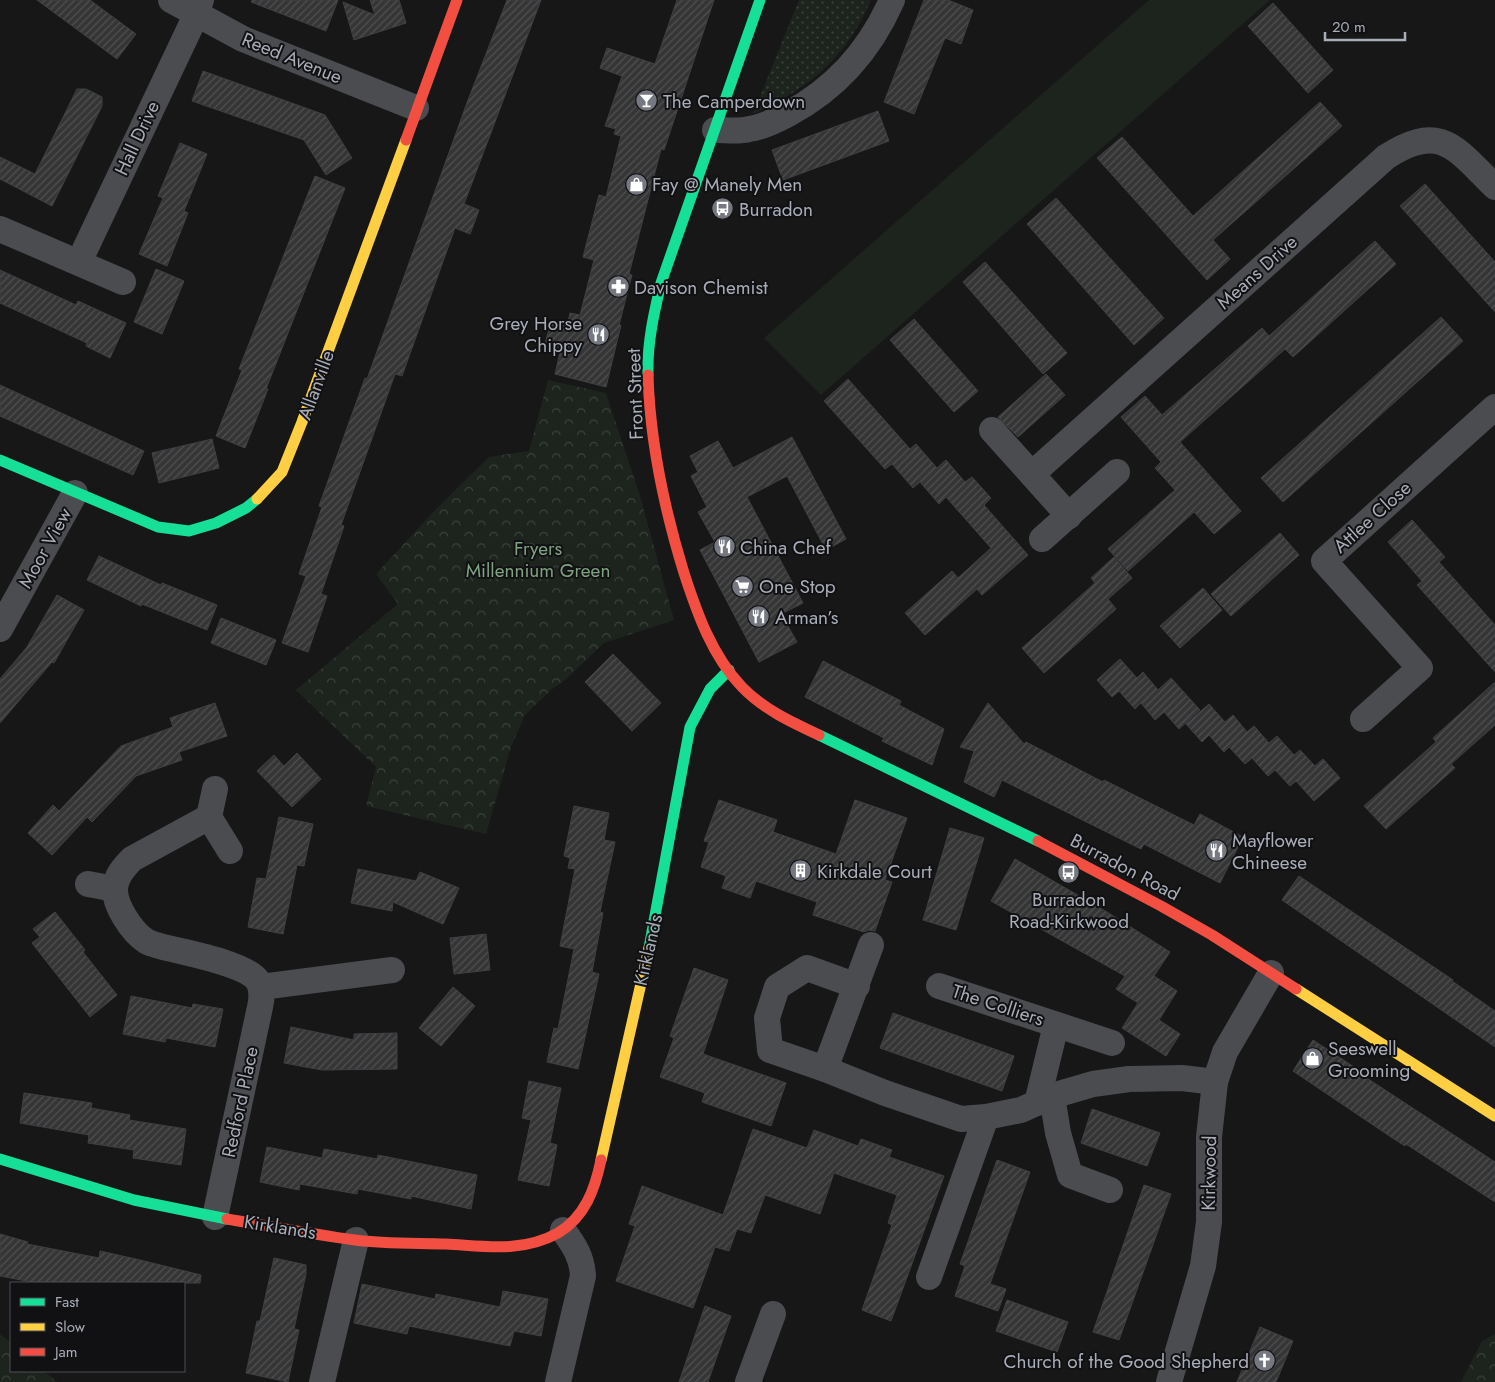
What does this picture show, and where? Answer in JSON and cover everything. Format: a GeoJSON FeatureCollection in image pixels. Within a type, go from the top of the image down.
{"type":"FeatureCollection","features":[{"type":"Feature","properties":{"kind":"street","name":"Reed Avenue"},"geometry":{"type":"LineString","coordinates":[[171,0],[199,7],[243,39],[416,108]]}},
{"type":"Feature","properties":{"kind":"street","name":"Allanville"},"geometry":{"type":"LineString","coordinates":[[0,460],[158,528],[189,531],[216,523],[246,508],[264,493],[282,472],[302,422],[457,0]]}},
{"type":"Feature","properties":{"kind":"street","name":"Front Street"},"geometry":{"type":"LineString","coordinates":[[729,670],[717,652],[702,620],[688,586],[669,526],[656,456],[648,371],[649,345],[667,263],[760,0]]}},
{"type":"Feature","properties":{"kind":"street"},"geometry":{"type":"LineString","coordinates":[[715,130],[749,130],[803,106],[828,89],[868,46],[892,0]]}},
{"type":"Feature","properties":{"kind":"street","name":"Hall Drive"},"geometry":{"type":"LineString","coordinates":[[79,262],[199,7]]}},
{"type":"Feature","properties":{"kind":"street","name":"Means Drive"},"geometry":{"type":"LineString","coordinates":[[1032,474],[1386,157],[1400,148],[1422,140],[1432,140],[1450,145],[1495,188]]}},
{"type":"Feature","properties":{"kind":"street"},"geometry":{"type":"LineString","coordinates":[[0,229],[123,282]]}},
{"type":"Feature","properties":{"kind":"street","name":"Attlee Close"},"geometry":{"type":"LineString","coordinates":[[1364,719],[1420,668],[1324,561],[1495,407]]}},
{"type":"Feature","properties":{"kind":"street"},"geometry":{"type":"LineString","coordinates":[[992,430],[1069,516]]}},
{"type":"Feature","properties":{"kind":"street"},"geometry":{"type":"LineString","coordinates":[[1042,539],[1116,472]]}},
{"type":"Feature","properties":{"kind":"street","name":"Moor View"},"geometry":{"type":"LineString","coordinates":[[0,629],[75,493]]}},
{"type":"Feature","properties":{"kind":"street","name":"Burradon Road"},"geometry":{"type":"LineString","coordinates":[[729,670],[755,700],[792,722],[1049,847],[1161,905],[1212,935],[1495,1116]]}},
{"type":"Feature","properties":{"kind":"street","name":"Kirklands"},"geometry":{"type":"LineString","coordinates":[[0,1159],[134,1200],[215,1217],[356,1240],[517,1247],[542,1242],[563,1230],[579,1216],[591,1196],[597,1180],[656,915],[690,727],[710,689],[729,670]]}},
{"type":"Feature","properties":{"kind":"street"},"geometry":{"type":"LineString","coordinates":[[215,789],[209,817],[230,850]]}},
{"type":"Feature","properties":{"kind":"street"},"geometry":{"type":"LineString","coordinates":[[209,817],[132,858],[123,868],[115,889],[125,919],[145,941],[239,968],[257,980],[261,987],[392,970]]}},
{"type":"Feature","properties":{"kind":"street"},"geometry":{"type":"LineString","coordinates":[[88,884],[115,889]]}},
{"type":"Feature","properties":{"kind":"street"},"geometry":{"type":"LineString","coordinates":[[825,1069],[871,946]]}},
{"type":"Feature","properties":{"kind":"street"},"geometry":{"type":"LineString","coordinates":[[856,986],[807,968],[777,988],[767,1018],[770,1050],[885,1093],[962,1119],[986,1118],[1020,1110],[1044,1099],[1093,1084],[1129,1079],[1182,1078],[1215,1082]]}},
{"type":"Feature","properties":{"kind":"street","name":"Kirkwood"},"geometry":{"type":"LineString","coordinates":[[1169,1382],[1203,1266],[1209,1222],[1209,1137],[1215,1082],[1225,1052],[1271,973]]}},
{"type":"Feature","properties":{"kind":"street","name":"The Colliers"},"geometry":{"type":"LineString","coordinates":[[939,986],[1112,1042]]}},
{"type":"Feature","properties":{"kind":"street","name":"Redford Place"},"geometry":{"type":"LineString","coordinates":[[215,1217],[260,1007],[261,987]]}},
{"type":"Feature","properties":{"kind":"street","name":"The Colliers"},"geometry":{"type":"LineString","coordinates":[[1044,1099],[1056,1024]]}},
{"type":"Feature","properties":{"kind":"street"},"geometry":{"type":"LineString","coordinates":[[1044,1099],[1058,1133],[1070,1175],[1110,1190]]}},
{"type":"Feature","properties":{"kind":"street"},"geometry":{"type":"LineString","coordinates":[[929,1277],[986,1118]]}},
{"type":"Feature","properties":{"kind":"street"},"geometry":{"type":"LineString","coordinates":[[558,1382],[583,1276],[582,1263],[576,1248],[563,1230]]}},
{"type":"Feature","properties":{"kind":"street"},"geometry":{"type":"LineString","coordinates":[[322,1382],[356,1240]]}},
{"type":"Feature","properties":{"kind":"street"},"geometry":{"type":"LineString","coordinates":[[748,1382],[773,1314]]}},
{"type":"Feature","properties":{"kind":"green space"},"geometry":{"type":"Polygon","coordinates":[[[799,0],[871,0],[850,39],[824,69],[792,93],[753,114],[799,0]]]}},
{"type":"Feature","properties":{"kind":"green space"},"geometry":{"type":"Polygon","coordinates":[[[1149,0],[1270,0],[821,395],[764,338],[1149,0]]]}},
{"type":"Feature","properties":{"kind":"green space","name":"Fryers Millennium Green"},"geometry":{"type":"Polygon","coordinates":[[[548,380],[606,393],[640,496],[674,620],[604,643],[529,711],[524,717],[511,747],[486,834],[366,806],[376,767],[296,690],[398,604],[376,574],[436,509],[489,457],[529,451],[548,380]]]}},
{"type":"Feature","properties":{"kind":"green space"},"geometry":{"type":"Polygon","coordinates":[[[0,1334],[10,1342],[10,1372],[45,1372],[57,1382],[0,1382],[0,1334]]]}},
{"type":"Feature","properties":{"kind":"green space"},"geometry":{"type":"Polygon","coordinates":[[[1495,1334],[1495,1382],[1461,1382],[1482,1341],[1495,1334]]]}},
{"type":"Feature","properties":{"kind":"building"},"geometry":{"type":"Polygon","coordinates":[[[37,0],[90,0],[136,34],[117,59],[37,0]]]}},
{"type":"Feature","properties":{"kind":"building"},"geometry":{"type":"Polygon","coordinates":[[[252,0],[338,0],[326,31],[251,2],[252,0]]]}},
{"type":"Feature","properties":{"kind":"building"},"geometry":{"type":"Polygon","coordinates":[[[370,0],[399,0],[406,23],[354,40],[343,2],[375,15],[370,0]]]}},
{"type":"Feature","properties":{"kind":"building"},"geometry":{"type":"Polygon","coordinates":[[[507,0],[541,0],[464,204],[479,210],[470,234],[455,228],[402,376],[395,374],[341,525],[344,526],[321,594],[327,596],[308,652],[282,643],[306,576],[299,574],[322,507],[319,506],[468,100],[507,0]]]}},
{"type":"Feature","properties":{"kind":"building"},"geometry":{"type":"Polygon","coordinates":[[[677,0],[714,0],[664,150],[661,149],[629,274],[632,275],[606,387],[555,374],[561,348],[545,344],[551,322],[567,326],[570,313],[580,315],[594,260],[583,257],[599,195],[606,197],[621,136],[614,134],[616,129],[605,126],[622,76],[600,68],[607,48],[655,64],[677,0]]]}},
{"type":"Feature","properties":{"kind":"building"},"geometry":{"type":"Polygon","coordinates":[[[924,0],[948,0],[973,10],[961,44],[945,38],[914,114],[884,102],[924,0]]]}},
{"type":"Feature","properties":{"kind":"building"},"geometry":{"type":"Polygon","coordinates":[[[1273,3],[1333,70],[1308,93],[1248,26],[1273,3]]]}},
{"type":"Feature","properties":{"kind":"building"},"geometry":{"type":"Polygon","coordinates":[[[203,71],[325,115],[352,158],[326,175],[304,140],[192,101],[203,71]]]}},
{"type":"Feature","properties":{"kind":"building"},"geometry":{"type":"Polygon","coordinates":[[[77,89],[86,89],[102,97],[102,106],[52,206],[0,179],[0,157],[35,174],[77,89]]]}},
{"type":"Feature","properties":{"kind":"building"},"geometry":{"type":"Polygon","coordinates":[[[1320,102],[1342,126],[1213,240],[1230,259],[1207,280],[1097,158],[1122,137],[1193,216],[1320,102]]]}},
{"type":"Feature","properties":{"kind":"building"},"geometry":{"type":"Polygon","coordinates":[[[878,111],[889,141],[783,180],[772,150],[878,111]]]}},
{"type":"Feature","properties":{"kind":"building"},"geometry":{"type":"Polygon","coordinates":[[[180,143],[207,154],[184,211],[188,213],[167,266],[139,254],[163,198],[158,196],[180,143]]]}},
{"type":"Feature","properties":{"kind":"building"},"geometry":{"type":"Polygon","coordinates":[[[315,176],[345,188],[266,389],[268,389],[245,448],[216,436],[242,370],[239,369],[315,176]]]}},
{"type":"Feature","properties":{"kind":"building"},"geometry":{"type":"Polygon","coordinates":[[[1425,184],[1495,262],[1495,312],[1400,206],[1425,184]]]}},
{"type":"Feature","properties":{"kind":"building"},"geometry":{"type":"Polygon","coordinates":[[[1056,198],[1164,318],[1134,345],[1027,224],[1056,198]]]}},
{"type":"Feature","properties":{"kind":"building"},"geometry":{"type":"Polygon","coordinates":[[[1375,241],[1396,264],[1293,357],[1285,349],[1180,442],[1241,511],[1214,534],[1194,512],[1128,571],[1108,549],[1175,490],[1155,468],[1161,462],[1121,417],[1145,396],[1162,415],[1262,328],[1269,336],[1375,241]]]}},
{"type":"Feature","properties":{"kind":"building"},"geometry":{"type":"Polygon","coordinates":[[[985,262],[1067,353],[1043,374],[963,282],[985,262]]]}},
{"type":"Feature","properties":{"kind":"building"},"geometry":{"type":"Polygon","coordinates":[[[156,269],[184,281],[162,334],[134,322],[156,269]]]}},
{"type":"Feature","properties":{"kind":"building"},"geometry":{"type":"Polygon","coordinates":[[[0,270],[76,305],[78,301],[126,323],[110,358],[86,346],[87,343],[0,303],[0,270]]]}},
{"type":"Feature","properties":{"kind":"building"},"geometry":{"type":"Polygon","coordinates":[[[1441,317],[1463,341],[1283,502],[1261,478],[1441,317]]]}},
{"type":"Feature","properties":{"kind":"building"},"geometry":{"type":"Polygon","coordinates":[[[914,319],[978,391],[954,412],[890,340],[914,319]]]}},
{"type":"Feature","properties":{"kind":"building"},"geometry":{"type":"Polygon","coordinates":[[[1046,374],[1065,395],[1018,437],[998,417],[1046,374]]]}},
{"type":"Feature","properties":{"kind":"building"},"geometry":{"type":"Polygon","coordinates":[[[848,379],[910,449],[916,444],[937,468],[946,460],[965,482],[972,477],[991,498],[984,505],[1028,555],[982,595],[977,589],[925,635],[905,613],[952,571],[958,578],[991,548],[946,497],[939,504],[920,482],[913,488],[892,464],[885,469],[824,401],[848,379]]]}},
{"type":"Feature","properties":{"kind":"building"},"geometry":{"type":"Polygon","coordinates":[[[0,385],[144,451],[133,475],[0,416],[0,385]]]}},
{"type":"Feature","properties":{"kind":"building"},"geometry":{"type":"Polygon","coordinates":[[[792,437],[846,539],[826,550],[787,476],[747,497],[803,603],[781,614],[797,642],[759,662],[700,550],[715,542],[698,512],[707,507],[691,476],[698,472],[690,456],[718,441],[733,468],[792,437]]]}},
{"type":"Feature","properties":{"kind":"building"},"geometry":{"type":"Polygon","coordinates":[[[212,439],[219,468],[159,483],[152,453],[212,439]]]}},
{"type":"Feature","properties":{"kind":"building"},"geometry":{"type":"Polygon","coordinates":[[[1412,520],[1445,557],[1439,562],[1495,625],[1495,672],[1417,585],[1422,581],[1388,542],[1412,520]]]}},
{"type":"Feature","properties":{"kind":"building"},"geometry":{"type":"Polygon","coordinates":[[[1280,533],[1299,555],[1231,616],[1211,594],[1280,533]]]}},
{"type":"Feature","properties":{"kind":"building"},"geometry":{"type":"Polygon","coordinates":[[[99,556],[161,585],[162,583],[217,605],[207,630],[142,604],[141,606],[87,580],[99,556]]]}},
{"type":"Feature","properties":{"kind":"building"},"geometry":{"type":"Polygon","coordinates":[[[1114,557],[1132,578],[1108,599],[1116,609],[1044,673],[1022,648],[1095,583],[1091,578],[1114,557]]]}},
{"type":"Feature","properties":{"kind":"building"},"geometry":{"type":"Polygon","coordinates":[[[1203,588],[1222,610],[1180,648],[1160,626],[1203,588]]]}},
{"type":"Feature","properties":{"kind":"building"},"geometry":{"type":"Polygon","coordinates":[[[57,595],[84,610],[54,663],[52,662],[0,723],[0,679],[27,647],[57,595]]]}},
{"type":"Feature","properties":{"kind":"building"},"geometry":{"type":"Polygon","coordinates":[[[221,618],[276,640],[266,665],[211,643],[221,618]]]}},
{"type":"Feature","properties":{"kind":"building"},"geometry":{"type":"Polygon","coordinates":[[[613,654],[661,703],[632,731],[585,682],[613,654]]]}},
{"type":"Feature","properties":{"kind":"building"},"geometry":{"type":"Polygon","coordinates":[[[1120,659],[1137,678],[1143,672],[1158,690],[1171,678],[1200,710],[1179,729],[1164,712],[1155,720],[1141,703],[1135,709],[1119,691],[1112,697],[1097,680],[1120,659]]]}},
{"type":"Feature","properties":{"kind":"building"},"geometry":{"type":"Polygon","coordinates":[[[823,661],[901,701],[899,705],[944,729],[932,765],[882,741],[884,738],[805,697],[823,661]]]}},
{"type":"Feature","properties":{"kind":"building"},"geometry":{"type":"Polygon","coordinates":[[[1495,682],[1495,725],[1451,764],[1455,768],[1386,829],[1364,806],[1436,742],[1433,738],[1495,682]]]}},
{"type":"Feature","properties":{"kind":"building"},"geometry":{"type":"Polygon","coordinates":[[[215,703],[227,736],[179,752],[182,760],[136,776],[92,822],[87,817],[52,855],[28,833],[53,805],[59,811],[121,746],[173,727],[170,718],[215,703]]]}},
{"type":"Feature","properties":{"kind":"building"},"geometry":{"type":"Polygon","coordinates":[[[988,703],[1024,744],[1026,742],[1103,782],[1104,780],[1194,825],[1200,814],[1243,837],[1220,883],[1144,844],[1141,849],[1002,780],[994,797],[964,782],[974,751],[960,747],[988,703]]]}},
{"type":"Feature","properties":{"kind":"building"},"geometry":{"type":"Polygon","coordinates":[[[1209,704],[1225,722],[1233,715],[1247,732],[1254,726],[1269,743],[1277,736],[1294,755],[1300,750],[1315,766],[1323,759],[1340,778],[1314,801],[1296,781],[1290,786],[1275,770],[1268,776],[1252,758],[1245,764],[1229,747],[1224,752],[1209,735],[1202,742],[1186,724],[1209,704]]]}},
{"type":"Feature","properties":{"kind":"building"},"geometry":{"type":"Polygon","coordinates":[[[297,753],[321,779],[292,807],[257,771],[274,755],[284,766],[297,753]]]}},
{"type":"Feature","properties":{"kind":"building","name":"Kirkdale Court"},"geometry":{"type":"Polygon","coordinates":[[[719,800],[777,820],[773,832],[836,854],[855,800],[907,818],[885,880],[892,882],[875,931],[869,930],[864,932],[813,915],[817,902],[756,881],[750,898],[722,888],[726,876],[701,867],[709,842],[704,841],[719,800]]]}},
{"type":"Feature","properties":{"kind":"building"},"geometry":{"type":"Polygon","coordinates":[[[574,806],[609,813],[604,840],[615,842],[600,912],[603,913],[592,972],[599,974],[578,1069],[547,1062],[554,1028],[558,1029],[574,949],[560,946],[575,869],[568,868],[570,858],[564,856],[574,806]]]}},
{"type":"Feature","properties":{"kind":"building"},"geometry":{"type":"Polygon","coordinates":[[[279,817],[313,824],[304,866],[297,865],[283,934],[248,927],[257,878],[266,879],[279,817]]]}},
{"type":"Feature","properties":{"kind":"building"},"geometry":{"type":"Polygon","coordinates":[[[950,828],[984,838],[956,930],[923,920],[950,828]]]}},
{"type":"Feature","properties":{"kind":"building"},"geometry":{"type":"Polygon","coordinates":[[[1015,859],[1107,912],[1170,952],[1154,976],[1177,991],[1159,1020],[1180,1034],[1166,1056],[1122,1028],[1138,1003],[1116,989],[1125,976],[991,901],[1015,859]]]}},
{"type":"Feature","properties":{"kind":"building"},"geometry":{"type":"Polygon","coordinates":[[[358,869],[416,881],[420,872],[459,888],[443,924],[393,902],[392,911],[351,903],[358,869]]]}},
{"type":"Feature","properties":{"kind":"building"},"geometry":{"type":"Polygon","coordinates":[[[1299,876],[1453,980],[1495,1011],[1495,1047],[1282,900],[1299,876]]]}},
{"type":"Feature","properties":{"kind":"building"},"geometry":{"type":"Polygon","coordinates":[[[55,912],[85,950],[83,952],[117,995],[90,1017],[32,943],[40,937],[33,929],[55,912]]]}},
{"type":"Feature","properties":{"kind":"building"},"geometry":{"type":"Polygon","coordinates":[[[486,934],[490,970],[454,974],[450,938],[486,934]]]}},
{"type":"Feature","properties":{"kind":"building"},"geometry":{"type":"Polygon","coordinates":[[[694,968],[728,980],[703,1054],[786,1083],[771,1126],[702,1102],[705,1093],[660,1077],[674,1038],[670,1036],[694,968]]]}},
{"type":"Feature","properties":{"kind":"building"},"geometry":{"type":"Polygon","coordinates":[[[453,987],[475,1006],[441,1046],[419,1028],[453,987]]]}},
{"type":"Feature","properties":{"kind":"building"},"geometry":{"type":"Polygon","coordinates":[[[131,996],[192,1008],[193,1004],[223,1009],[215,1047],[166,1038],[165,1042],[123,1034],[131,996]]]}},
{"type":"Feature","properties":{"kind":"building"},"geometry":{"type":"Polygon","coordinates":[[[893,1013],[1014,1056],[1002,1091],[880,1048],[893,1013]]]}},
{"type":"Feature","properties":{"kind":"building"},"geometry":{"type":"Polygon","coordinates":[[[291,1027],[354,1040],[354,1034],[397,1033],[397,1069],[322,1070],[284,1063],[291,1027]]]}},
{"type":"Feature","properties":{"kind":"building"},"geometry":{"type":"Polygon","coordinates":[[[1313,1040],[1354,1067],[1353,1069],[1495,1162],[1495,1202],[1406,1144],[1405,1146],[1391,1137],[1293,1071],[1313,1040]]]}},
{"type":"Feature","properties":{"kind":"building"},"geometry":{"type":"Polygon","coordinates":[[[529,1081],[561,1088],[550,1143],[557,1145],[549,1186],[518,1180],[531,1120],[522,1118],[529,1081]]]}},
{"type":"Feature","properties":{"kind":"building"},"geometry":{"type":"Polygon","coordinates":[[[24,1093],[92,1103],[91,1108],[130,1115],[129,1120],[186,1129],[181,1165],[133,1158],[134,1150],[88,1143],[89,1135],[20,1123],[24,1093]]]}},
{"type":"Feature","properties":{"kind":"building"},"geometry":{"type":"Polygon","coordinates":[[[1092,1109],[1160,1133],[1147,1166],[1081,1143],[1092,1109]]]}},
{"type":"Feature","properties":{"kind":"building"},"geometry":{"type":"Polygon","coordinates":[[[753,1129],[807,1148],[814,1130],[858,1146],[861,1139],[892,1150],[889,1157],[944,1176],[891,1321],[862,1310],[892,1225],[888,1223],[897,1195],[834,1173],[820,1214],[765,1195],[751,1233],[737,1229],[729,1251],[715,1247],[693,1308],[616,1281],[635,1226],[629,1224],[642,1186],[723,1215],[753,1129]]]}},
{"type":"Feature","properties":{"kind":"building"},"geometry":{"type":"Polygon","coordinates":[[[267,1147],[322,1158],[324,1149],[377,1159],[378,1155],[477,1175],[471,1209],[411,1196],[411,1199],[358,1189],[357,1194],[300,1184],[299,1190],[260,1182],[267,1147]]]}},
{"type":"Feature","properties":{"kind":"building"},"geometry":{"type":"Polygon","coordinates":[[[997,1160],[1030,1172],[990,1284],[1006,1289],[998,1311],[955,1296],[965,1266],[960,1264],[997,1160]]]}},
{"type":"Feature","properties":{"kind":"building"},"geometry":{"type":"Polygon","coordinates":[[[1144,1185],[1171,1194],[1119,1340],[1093,1332],[1144,1185]]]}},
{"type":"Feature","properties":{"kind":"building"},"geometry":{"type":"Polygon","coordinates":[[[0,1234],[28,1242],[27,1244],[99,1258],[100,1251],[201,1275],[200,1283],[32,1282],[0,1276],[0,1234]]]}},
{"type":"Feature","properties":{"kind":"building"},"geometry":{"type":"Polygon","coordinates":[[[274,1258],[306,1265],[306,1274],[294,1329],[299,1330],[288,1382],[246,1373],[257,1321],[260,1321],[274,1258]]]}},
{"type":"Feature","properties":{"kind":"building"},"geometry":{"type":"Polygon","coordinates":[[[362,1284],[435,1299],[436,1294],[500,1307],[503,1291],[548,1299],[541,1336],[514,1331],[510,1346],[409,1326],[407,1334],[354,1323],[362,1284]]]}},
{"type":"Feature","properties":{"kind":"building"},"geometry":{"type":"Polygon","coordinates":[[[1007,1300],[1068,1322],[1057,1352],[996,1331],[1007,1300]]]}},
{"type":"Feature","properties":{"kind":"building"},"geometry":{"type":"Polygon","coordinates":[[[705,1306],[731,1316],[708,1382],[679,1382],[705,1306]]]}},
{"type":"Feature","properties":{"kind":"building","name":"Church of the Good Shepherd"},"geometry":{"type":"Polygon","coordinates":[[[1260,1327],[1293,1341],[1276,1382],[1237,1382],[1260,1327]]]}},
{"type":"Feature","properties":{"kind":"traffic: fast"},"geometry":{"type":"LineString","coordinates":[[648,375],[650,340],[661,283],[760,0]]}},
{"type":"Feature","properties":{"kind":"traffic: fast"},"geometry":{"type":"LineString","coordinates":[[0,460],[158,527],[189,531],[216,523],[246,508],[257,499]]}},
{"type":"Feature","properties":{"kind":"traffic: fast"},"geometry":{"type":"LineString","coordinates":[[649,948],[690,727],[710,689],[729,670]]}},
{"type":"Feature","properties":{"kind":"traffic: fast"},"geometry":{"type":"LineString","coordinates":[[819,735],[1038,841]]}},
{"type":"Feature","properties":{"kind":"traffic: fast"},"geometry":{"type":"LineString","coordinates":[[0,1159],[134,1200],[227,1219]]}},
{"type":"Feature","properties":{"kind":"traffic: slow"},"geometry":{"type":"LineString","coordinates":[[257,499],[282,472],[406,140]]}},
{"type":"Feature","properties":{"kind":"traffic: slow"},"geometry":{"type":"LineString","coordinates":[[601,1160],[649,948]]}},
{"type":"Feature","properties":{"kind":"traffic: slow"},"geometry":{"type":"LineString","coordinates":[[1296,989],[1495,1116]]}},
{"type":"Feature","properties":{"kind":"traffic: jam"},"geometry":{"type":"LineString","coordinates":[[406,140],[457,0]]}},
{"type":"Feature","properties":{"kind":"traffic: jam"},"geometry":{"type":"LineString","coordinates":[[648,375],[655,450],[664,500],[694,603],[714,648],[731,675],[750,695],[778,714],[819,735]]}},
{"type":"Feature","properties":{"kind":"traffic: jam"},"geometry":{"type":"LineString","coordinates":[[1038,841],[1212,935],[1296,989]]}},
{"type":"Feature","properties":{"kind":"traffic: jam"},"geometry":{"type":"LineString","coordinates":[[227,1219],[366,1241],[489,1247],[517,1246],[558,1233],[575,1219],[582,1211],[592,1192],[601,1160]]}},
{"type":"Feature","properties":{"kind":"place","name":"The Camperdown"},"geometry":{"type":"Point","coordinates":[647,101]}},
{"type":"Feature","properties":{"kind":"place","name":"Fay @ Manely Men"},"geometry":{"type":"Point","coordinates":[636,184]}},
{"type":"Feature","properties":{"kind":"place","name":"Burradon"},"geometry":{"type":"Point","coordinates":[723,209]}},
{"type":"Feature","properties":{"kind":"place","name":"Davison Chemist"},"geometry":{"type":"Point","coordinates":[618,287]}},
{"type":"Feature","properties":{"kind":"place","name":"Grey Horse Chippy"},"geometry":{"type":"Point","coordinates":[598,334]}},
{"type":"Feature","properties":{"kind":"place","name":"China Chef"},"geometry":{"type":"Point","coordinates":[724,547]}},
{"type":"Feature","properties":{"kind":"place","name":"One Stop"},"geometry":{"type":"Point","coordinates":[743,586]}},
{"type":"Feature","properties":{"kind":"place","name":"Arman’s"},"geometry":{"type":"Point","coordinates":[759,617]}},
{"type":"Feature","properties":{"kind":"place","name":"Mayflower Chineese"},"geometry":{"type":"Point","coordinates":[1216,851]}},
{"type":"Feature","properties":{"kind":"place","name":"Kirkdale Court"},"geometry":{"type":"Point","coordinates":[801,871]}},
{"type":"Feature","properties":{"kind":"place","name":"Burradon Road-Kirkwood"},"geometry":{"type":"Point","coordinates":[1069,873]}},
{"type":"Feature","properties":{"kind":"place","name":"Seeswell Grooming"},"geometry":{"type":"Point","coordinates":[1312,1059]}},
{"type":"Feature","properties":{"kind":"place","name":"Church of the Good Shepherd"},"geometry":{"type":"Point","coordinates":[1265,1361]}}]}
